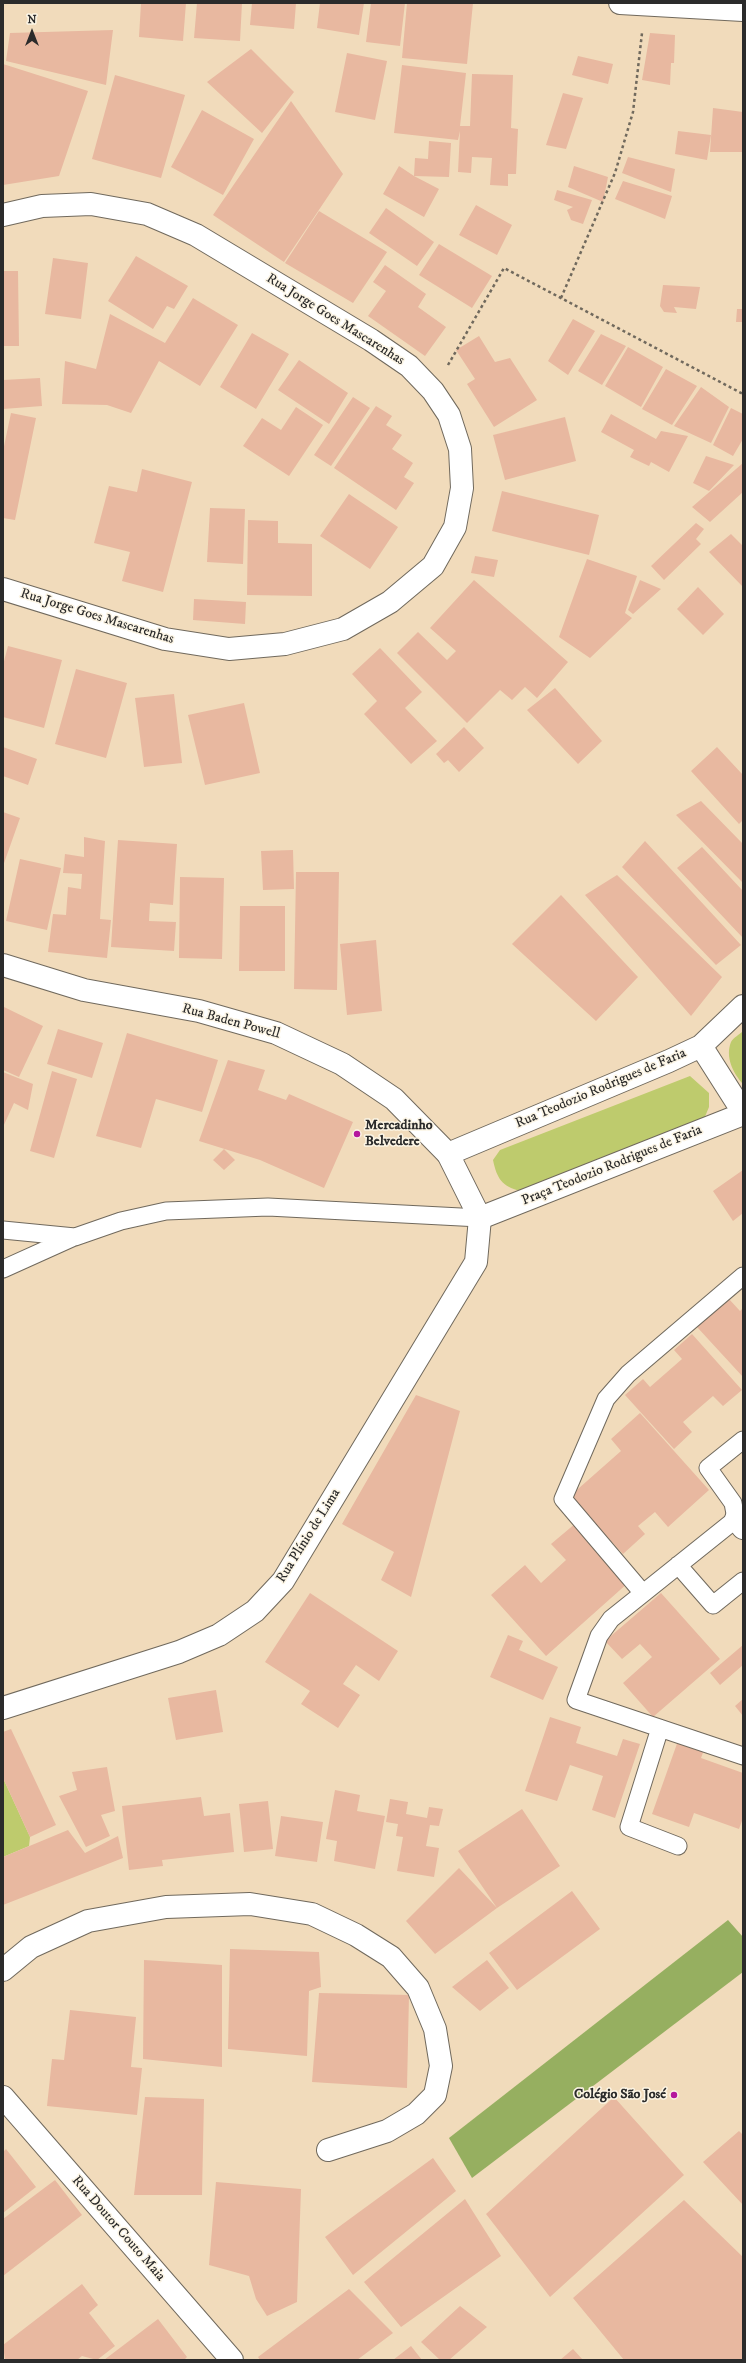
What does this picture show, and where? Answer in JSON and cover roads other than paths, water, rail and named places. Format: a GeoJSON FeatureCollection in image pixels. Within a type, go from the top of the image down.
{"type":"FeatureCollection","features":[{"type":"Feature","properties":{"kind":"street"},"geometry":{"type":"LineString","coordinates":[[620,3],[743,10]]}},
{"type":"Feature","properties":{"kind":"street","name":"Rua Jorge Goes Mascarenhas"},"geometry":{"type":"LineString","coordinates":[[3,215],[42,206],[91,204],[147,214],[196,235],[371,340],[409,366],[433,391],[449,415],[460,449],[462,488],[455,528],[433,566],[390,602],[343,629],[285,644],[229,649],[165,639],[3,589]]}},
{"type":"Feature","properties":{"kind":"street","name":"Rua Baden Powell"},"geometry":{"type":"LineString","coordinates":[[3,965],[84,990],[199,1011],[276,1033],[342,1064],[394,1099],[448,1154],[480,1218]]}},
{"type":"Feature","properties":{"kind":"street","name":"Rua Teodozio Rodrigues de Faria"},"geometry":{"type":"LineString","coordinates":[[448,1154],[669,1061],[701,1046],[743,1006]]}},
{"type":"Feature","properties":{"kind":"street"},"geometry":{"type":"LineString","coordinates":[[701,1046],[743,1113]]}},
{"type":"Feature","properties":{"kind":"street","name":"Praça Teodozio Rodrigues de Faria"},"geometry":{"type":"LineString","coordinates":[[480,1218],[743,1113]]}},
{"type":"Feature","properties":{"kind":"street","name":"Rua Plínio de Lima"},"geometry":{"type":"LineString","coordinates":[[3,1708],[179,1652],[219,1635],[255,1611],[282,1581],[476,1262],[480,1218]]}},
{"type":"Feature","properties":{"kind":"street"},"geometry":{"type":"LineString","coordinates":[[3,1970],[31,1947],[88,1920],[166,1907],[250,1904],[312,1914],[356,1934],[391,1957],[418,1988],[435,2028],[441,2066],[434,2094],[416,2114],[387,2131],[328,2150]]}},
{"type":"Feature","properties":{"kind":"street","name":"Rua Doutor Couto Maia"},"geometry":{"type":"LineString","coordinates":[[3,2097],[232,2360]]}},
{"type":"Feature","properties":{"kind":"lane"},"geometry":{"type":"LineString","coordinates":[[3,1269],[75,1237],[121,1221],[166,1211],[268,1207],[480,1218]]}},
{"type":"Feature","properties":{"kind":"lane"},"geometry":{"type":"LineString","coordinates":[[3,1230],[75,1237]]}},
{"type":"Feature","properties":{"kind":"lane"},"geometry":{"type":"LineString","coordinates":[[642,1592],[563,1499],[606,1399],[628,1374],[743,1276]]}},
{"type":"Feature","properties":{"kind":"lane"},"geometry":{"type":"LineString","coordinates":[[743,1440],[708,1468],[732,1503],[739,1524],[678,1565],[642,1592],[611,1619],[599,1636],[576,1700],[743,1756]]}},
{"type":"Feature","properties":{"kind":"lane"},"geometry":{"type":"LineString","coordinates":[[678,1565],[713,1605],[743,1580]]}},
{"type":"Feature","properties":{"kind":"lane"},"geometry":{"type":"LineString","coordinates":[[660,1728],[629,1827],[678,1846]]}},
{"type":"Feature","properties":{"kind":"place","name":"Mercadinho Belvedere"},"geometry":{"type":"Point","coordinates":[357,1134]}},
{"type":"Feature","properties":{"kind":"place","name":"Colégio São José"},"geometry":{"type":"Point","coordinates":[674,2095]}}]}
